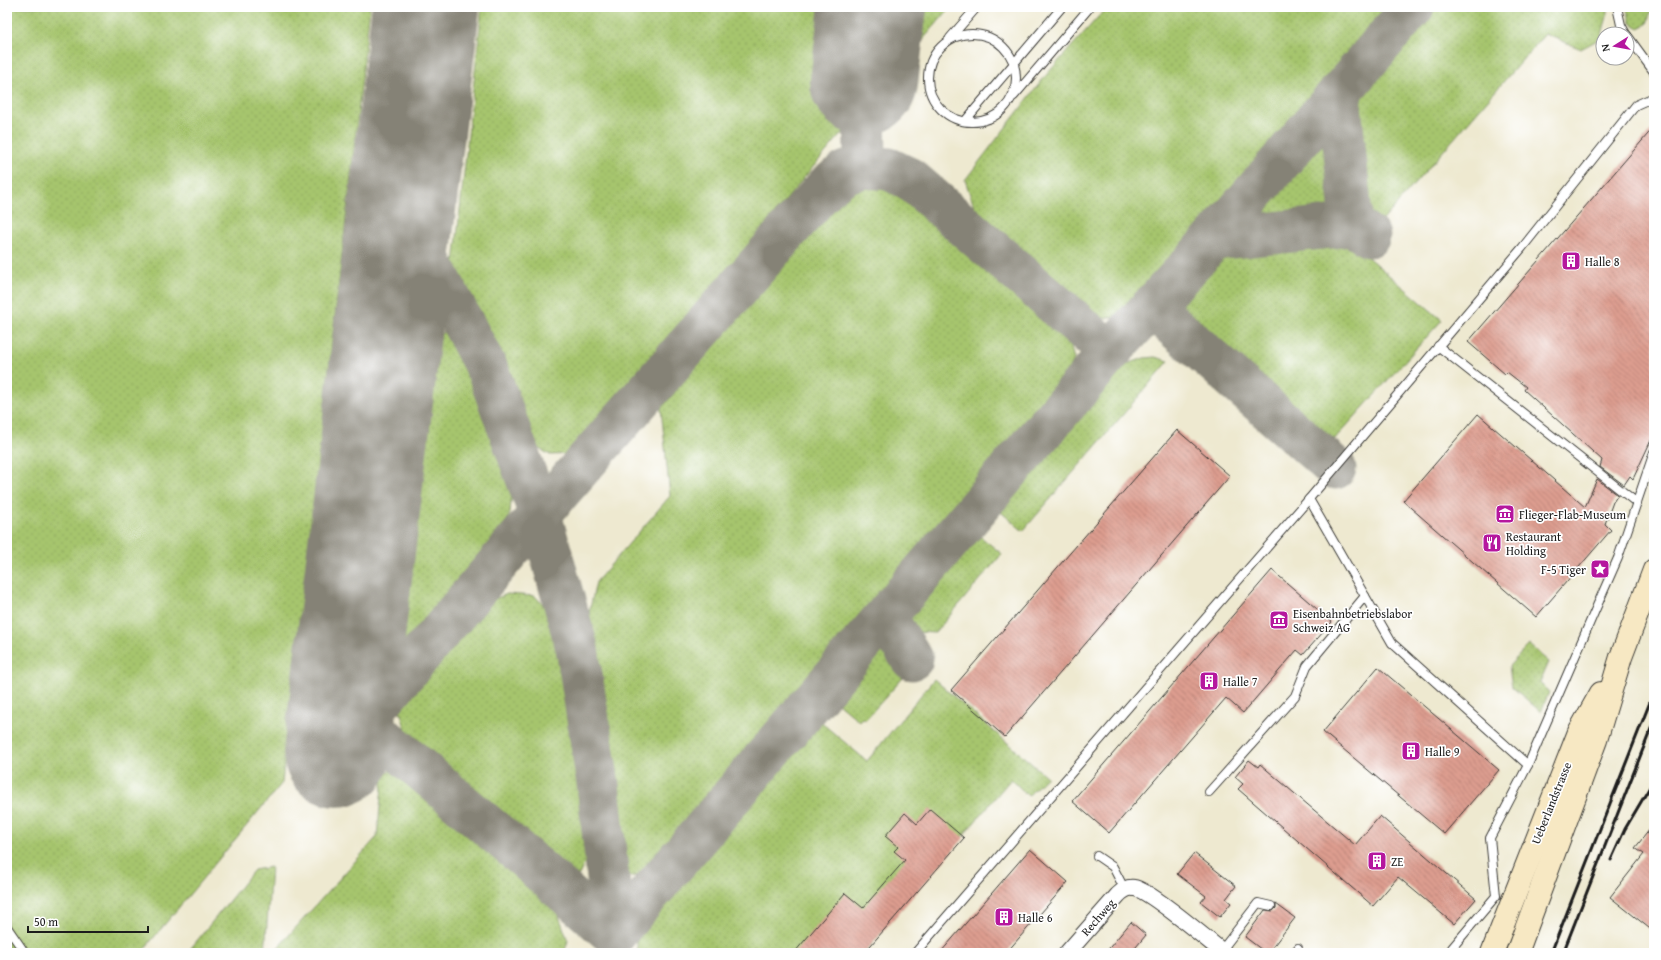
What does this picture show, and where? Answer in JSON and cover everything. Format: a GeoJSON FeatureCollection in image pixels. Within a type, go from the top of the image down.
{"type":"FeatureCollection","features":[{"type":"Feature","properties":{"kind":"main road","name":"Ueberlandstrasse"},"geometry":{"type":"LineString","coordinates":[[1517,953],[1596,740],[1621,657],[1654,570]]}},
{"type":"Feature","properties":{"kind":"main road","name":"Ueberlandstrasse"},"geometry":{"type":"LineString","coordinates":[[1492,953],[1579,732],[1621,657]]}},
{"type":"Feature","properties":{"kind":"street"},"geometry":{"type":"LineString","coordinates":[[1129,889],[1149,895],[1222,952]]}},
{"type":"Feature","properties":{"kind":"street","name":"Rechweg"},"geometry":{"type":"LineString","coordinates":[[1067,953],[1118,895],[1129,889]]}},
{"type":"Feature","properties":{"kind":"lane"},"geometry":{"type":"LineString","coordinates":[[977,7],[949,40],[938,50],[930,63],[928,77],[930,91],[936,104],[947,114],[960,120],[974,122],[988,119],[1000,112],[1090,7]]}},
{"type":"Feature","properties":{"kind":"lane"},"geometry":{"type":"LineString","coordinates":[[965,121],[1062,7]]}},
{"type":"Feature","properties":{"kind":"lane"},"geometry":{"type":"LineString","coordinates":[[1617,7],[1622,26]]}},
{"type":"Feature","properties":{"kind":"lane"},"geometry":{"type":"LineString","coordinates":[[949,40],[963,34],[978,34],[993,38],[1005,48],[1014,63],[1016,74],[1015,88],[1010,101]]}},
{"type":"Feature","properties":{"kind":"lane"},"geometry":{"type":"LineString","coordinates":[[1635,45],[1651,64],[1654,72]]}},
{"type":"Feature","properties":{"kind":"lane"},"geometry":{"type":"LineString","coordinates":[[915,953],[1309,499],[1522,248],[1636,106],[1654,97]]}},
{"type":"Feature","properties":{"kind":"lane"},"geometry":{"type":"LineString","coordinates":[[1438,346],[1637,503]]}},
{"type":"Feature","properties":{"kind":"lane"},"geometry":{"type":"LineString","coordinates":[[1450,953],[1452,948],[1496,896],[1490,838],[1528,765],[1618,558],[1654,452]]}},
{"type":"Feature","properties":{"kind":"lane"},"geometry":{"type":"LineString","coordinates":[[1309,499],[1392,643],[1528,765]]}},
{"type":"Feature","properties":{"kind":"lane"},"geometry":{"type":"LineString","coordinates":[[1209,792],[1295,696],[1307,666],[1365,596]]}},
{"type":"Feature","properties":{"kind":"lane"},"geometry":{"type":"LineString","coordinates":[[1097,856],[1113,867],[1129,889]]}},
{"type":"Feature","properties":{"kind":"lane"},"geometry":{"type":"LineString","coordinates":[[1222,952],[1258,904],[1271,906]]}},
{"type":"Feature","properties":{"kind":"lane"},"geometry":{"type":"LineString","coordinates":[[7,928],[24,953]]}},
{"type":"Feature","properties":{"kind":"green space"},"geometry":{"type":"Polygon","coordinates":[[[7,7],[370,7],[282,783],[141,953],[7,953],[7,7]]]}},
{"type":"Feature","properties":{"kind":"green space"},"geometry":{"type":"Polygon","coordinates":[[[482,7],[951,7],[813,167],[581,448],[573,454],[550,455],[538,448],[531,441],[454,264],[482,7]]]}},
{"type":"Feature","properties":{"kind":"green space"},"geometry":{"type":"Polygon","coordinates":[[[1107,7],[1397,7],[1141,304],[1119,317],[1102,318],[1088,313],[1036,271],[979,221],[965,180],[1047,74],[1107,7]]]}},
{"type":"Feature","properties":{"kind":"green space"},"geometry":{"type":"Polygon","coordinates":[[[1428,7],[1608,7],[1604,26],[1595,26],[1595,41],[1581,49],[1545,34],[1358,249],[1442,320],[1324,451],[1189,333],[1182,308],[1190,287],[1428,7]]]}},
{"type":"Feature","properties":{"kind":"green space"},"geometry":{"type":"Polygon","coordinates":[[[1626,7],[1652,7],[1647,24],[1639,28],[1631,23],[1626,7]]]}},
{"type":"Feature","properties":{"kind":"green space"},"geometry":{"type":"Polygon","coordinates":[[[873,185],[911,195],[1067,332],[1074,359],[1059,395],[651,873],[630,877],[613,858],[606,765],[586,626],[596,582],[670,496],[661,409],[832,200],[873,185]]]}},
{"type":"Feature","properties":{"kind":"green space"},"geometry":{"type":"Polygon","coordinates":[[[446,332],[478,392],[513,478],[510,513],[498,544],[409,650],[399,652],[430,337],[446,332]]]}},
{"type":"Feature","properties":{"kind":"green space"},"geometry":{"type":"Polygon","coordinates":[[[1155,357],[1169,361],[1023,531],[995,507],[1119,367],[1144,358],[1155,357]]]}},
{"type":"Feature","properties":{"kind":"green space"},"geometry":{"type":"Polygon","coordinates":[[[976,533],[1002,554],[935,633],[916,632],[910,625],[911,606],[976,533]]]}},
{"type":"Feature","properties":{"kind":"green space"},"geometry":{"type":"Polygon","coordinates":[[[507,594],[535,596],[555,617],[578,719],[589,854],[579,875],[562,876],[410,744],[400,711],[411,682],[485,603],[507,594]]]}},
{"type":"Feature","properties":{"kind":"green space"},"geometry":{"type":"Polygon","coordinates":[[[1529,645],[1549,662],[1540,683],[1549,692],[1541,712],[1512,687],[1509,666],[1529,645]]]}},
{"type":"Feature","properties":{"kind":"green space"},"geometry":{"type":"Polygon","coordinates":[[[889,650],[899,651],[912,659],[908,663],[912,668],[865,720],[862,718],[859,721],[838,703],[840,700],[836,696],[872,655],[889,650]]]}},
{"type":"Feature","properties":{"kind":"green space"},"geometry":{"type":"Polygon","coordinates":[[[934,679],[1047,777],[1028,796],[1011,779],[864,953],[638,953],[636,936],[817,719],[867,761],[934,679]]]}},
{"type":"Feature","properties":{"kind":"green space"},"geometry":{"type":"Polygon","coordinates":[[[394,767],[554,902],[568,941],[564,953],[273,953],[377,837],[383,777],[394,767]]]}},
{"type":"Feature","properties":{"kind":"green space"},"geometry":{"type":"Polygon","coordinates":[[[271,867],[265,953],[187,953],[254,870],[271,867]]]}},
{"type":"Feature","properties":{"kind":"building"},"geometry":{"type":"Polygon","coordinates":[[[1654,127],[1654,434],[1633,479],[1630,476],[1624,485],[1600,467],[1602,460],[1524,390],[1526,387],[1507,372],[1505,374],[1468,342],[1654,127]]]}},
{"type":"Feature","properties":{"kind":"building","name":"Flieger-Flab-Museum"},"geometry":{"type":"Polygon","coordinates":[[[1478,414],[1585,507],[1597,479],[1618,495],[1613,502],[1605,524],[1611,530],[1536,617],[1403,501],[1478,414]]]}},
{"type":"Feature","properties":{"kind":"building"},"geometry":{"type":"Polygon","coordinates":[[[1177,430],[1230,476],[1005,737],[951,690],[1177,430]]]}},
{"type":"Feature","properties":{"kind":"building","name":"Halle 7"},"geometry":{"type":"Polygon","coordinates":[[[1272,570],[1332,622],[1303,655],[1297,650],[1243,713],[1226,698],[1109,833],[1072,801],[1272,570]]]}},
{"type":"Feature","properties":{"kind":"building","name":"Halle 9"},"geometry":{"type":"Polygon","coordinates":[[[1378,667],[1499,770],[1444,834],[1323,732],[1378,667]]]}},
{"type":"Feature","properties":{"kind":"building"},"geometry":{"type":"Polygon","coordinates":[[[1249,760],[1258,767],[1260,764],[1355,845],[1380,816],[1476,899],[1454,924],[1398,877],[1373,906],[1238,789],[1243,784],[1235,777],[1249,760]]]}},
{"type":"Feature","properties":{"kind":"building"},"geometry":{"type":"Polygon","coordinates":[[[930,809],[964,838],[864,953],[794,953],[845,893],[863,908],[905,860],[894,851],[898,847],[885,836],[905,813],[917,824],[930,809]]]}},
{"type":"Feature","properties":{"kind":"building"},"geometry":{"type":"Polygon","coordinates":[[[1654,824],[1654,932],[1610,897],[1644,854],[1635,848],[1654,824]]]}},
{"type":"Feature","properties":{"kind":"building","name":"Halle 6"},"geometry":{"type":"Polygon","coordinates":[[[1030,849],[1068,882],[1006,953],[940,953],[1030,849]]]}},
{"type":"Feature","properties":{"kind":"building"},"geometry":{"type":"Polygon","coordinates":[[[1194,853],[1236,886],[1226,899],[1231,903],[1220,917],[1201,902],[1206,896],[1177,874],[1194,853]]]}},
{"type":"Feature","properties":{"kind":"building"},"geometry":{"type":"Polygon","coordinates":[[[1276,904],[1295,918],[1268,953],[1266,953],[1245,937],[1265,910],[1273,911],[1276,908],[1276,904]]]}},
{"type":"Feature","properties":{"kind":"building"},"geometry":{"type":"Polygon","coordinates":[[[1131,922],[1146,935],[1131,953],[1105,953],[1131,922]]]}},
{"type":"Feature","properties":{"kind":"taxiway"},"geometry":{"type":"LineString","coordinates":[[614,935],[1110,352],[1214,239],[1413,7]]}},
{"type":"Feature","properties":{"kind":"taxiway"},"geometry":{"type":"LineString","coordinates":[[864,82],[865,167]]}},
{"type":"Feature","properties":{"kind":"taxiway"},"geometry":{"type":"LineString","coordinates":[[1339,94],[1352,225],[1369,236]]}},
{"type":"Feature","properties":{"kind":"taxiway"},"geometry":{"type":"LineString","coordinates":[[337,753],[540,514],[827,186],[846,172],[865,167],[889,169],[910,179],[1110,352]]}},
{"type":"Feature","properties":{"kind":"taxiway"},"geometry":{"type":"LineString","coordinates":[[407,175],[412,218],[424,249],[488,371],[540,514],[577,648],[598,784],[614,935]]}},
{"type":"Feature","properties":{"kind":"taxiway"},"geometry":{"type":"LineString","coordinates":[[1214,239],[1352,225]]}},
{"type":"Feature","properties":{"kind":"taxiway"},"geometry":{"type":"LineString","coordinates":[[1152,307],[1335,468]]}},
{"type":"Feature","properties":{"kind":"taxiway"},"geometry":{"type":"LineString","coordinates":[[885,617],[912,659]]}},
{"type":"Feature","properties":{"kind":"taxiway"},"geometry":{"type":"LineString","coordinates":[[364,721],[614,935]]}},
{"type":"Feature","properties":{"kind":"runway"},"geometry":{"type":"LineString","coordinates":[[337,753],[426,7]]}},
{"type":"Feature","properties":{"kind":"runway"},"geometry":{"type":"LineString","coordinates":[[864,82],[873,7]]}},
{"type":"Feature","properties":{"kind":"railway"},"geometry":{"type":"LineString","coordinates":[[1551,953],[1654,692]]}},
{"type":"Feature","properties":{"kind":"railway"},"geometry":{"type":"LineString","coordinates":[[1563,953],[1654,721]]}},
{"type":"Feature","properties":{"kind":"railway"},"geometry":{"type":"LineString","coordinates":[[1611,860],[1625,829],[1654,780]]}},
{"type":"Feature","properties":{"kind":"place","name":"Halle 8"},"geometry":{"type":"Point","coordinates":[1571,261]}},
{"type":"Feature","properties":{"kind":"place","name":"Flieger-Flab-Museum"},"geometry":{"type":"Point","coordinates":[1505,514]}},
{"type":"Feature","properties":{"kind":"place","name":"Restaurant Holding"},"geometry":{"type":"Point","coordinates":[1492,543]}},
{"type":"Feature","properties":{"kind":"place","name":"F-5 Tiger"},"geometry":{"type":"Point","coordinates":[1600,569]}},
{"type":"Feature","properties":{"kind":"place","name":"Eisenbahnbetriebslabor Schweiz AG"},"geometry":{"type":"Point","coordinates":[1279,620]}},
{"type":"Feature","properties":{"kind":"place","name":"Halle 7"},"geometry":{"type":"Point","coordinates":[1209,681]}},
{"type":"Feature","properties":{"kind":"place","name":"Halle 9"},"geometry":{"type":"Point","coordinates":[1411,751]}},
{"type":"Feature","properties":{"kind":"place","name":"ZE"},"geometry":{"type":"Point","coordinates":[1377,861]}},
{"type":"Feature","properties":{"kind":"place","name":"Halle 6"},"geometry":{"type":"Point","coordinates":[1004,917]}}]}
